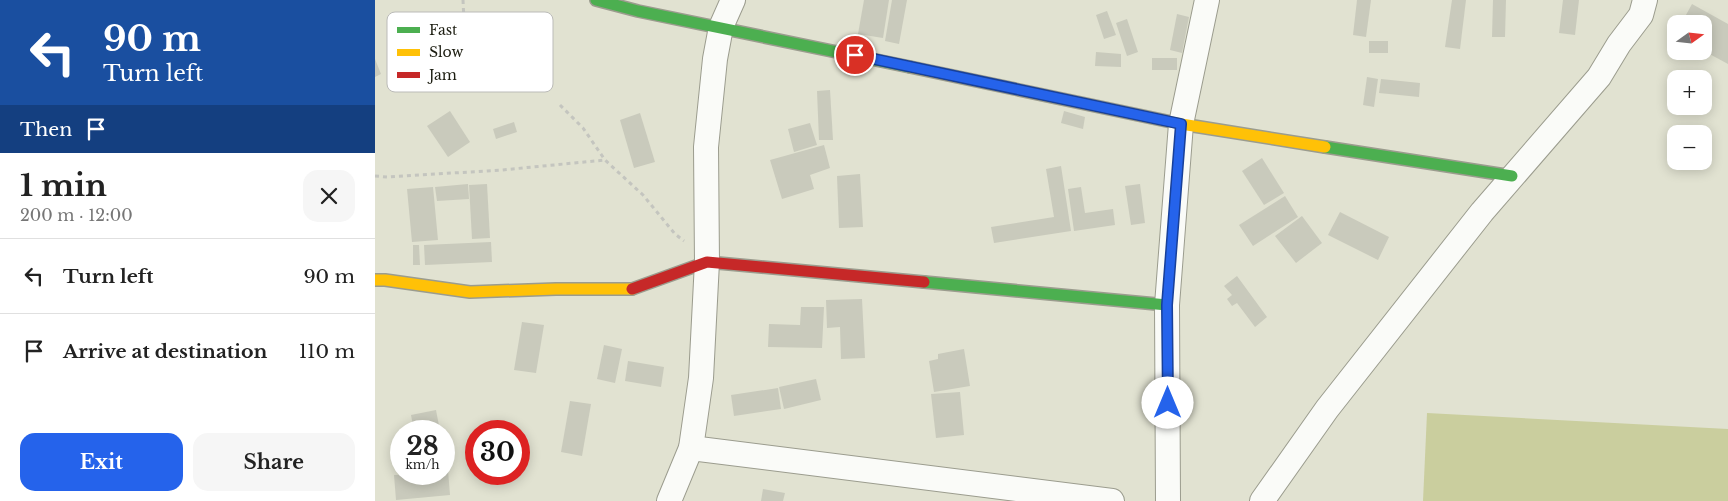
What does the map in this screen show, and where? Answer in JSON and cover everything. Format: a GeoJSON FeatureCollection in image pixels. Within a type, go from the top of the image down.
{"type":"FeatureCollection","features":[{"type":"Feature","properties":{"kind":"street"},"geometry":{"type":"LineString","coordinates":[[596,0],[638,11],[1181,124],[1512,176]]}},
{"type":"Feature","properties":{"kind":"street"},"geometry":{"type":"LineString","coordinates":[[669,501],[691,448],[701,378],[707,262],[706,147],[715,59],[721,27],[733,0]]}},
{"type":"Feature","properties":{"kind":"street"},"geometry":{"type":"LineString","coordinates":[[1168,501],[1167,305],[1181,124],[1207,0]]}},
{"type":"Feature","properties":{"kind":"street"},"geometry":{"type":"LineString","coordinates":[[1262,501],[1327,409],[1512,176],[1599,77],[1619,44],[1641,15],[1645,0]]}},
{"type":"Feature","properties":{"kind":"street"},"geometry":{"type":"LineString","coordinates":[[375,280],[470,292],[556,289],[630,290],[707,262],[1167,305]]}},
{"type":"Feature","properties":{"kind":"street"},"geometry":{"type":"LineString","coordinates":[[691,448],[1112,501]]}},
{"type":"Feature","properties":{"kind":"path"},"geometry":{"type":"LineString","coordinates":[[560,105],[583,128],[605,160],[643,195],[675,234],[707,262]]}},
{"type":"Feature","properties":{"kind":"path"},"geometry":{"type":"LineString","coordinates":[[375,176],[387,177],[502,170],[605,160]]}},
{"type":"Feature","properties":{"kind":"green space"},"geometry":{"type":"Polygon","coordinates":[[[1427,413],[1728,429],[1728,501],[1423,501],[1427,413]]]}},
{"type":"Feature","properties":{"kind":"building"},"geometry":{"type":"Polygon","coordinates":[[[864,0],[889,0],[883,38],[858,34],[864,0]]]}},
{"type":"Feature","properties":{"kind":"building"},"geometry":{"type":"Polygon","coordinates":[[[892,0],[907,0],[899,44],[885,41],[892,0]]]}},
{"type":"Feature","properties":{"kind":"building"},"geometry":{"type":"Polygon","coordinates":[[[1357,0],[1371,0],[1366,37],[1353,35],[1357,0]]]}},
{"type":"Feature","properties":{"kind":"building"},"geometry":{"type":"Polygon","coordinates":[[[1452,0],[1466,0],[1460,49],[1445,47],[1452,0]]]}},
{"type":"Feature","properties":{"kind":"building"},"geometry":{"type":"Polygon","coordinates":[[[1493,0],[1506,0],[1505,37],[1492,37],[1493,0]]]}},
{"type":"Feature","properties":{"kind":"building"},"geometry":{"type":"Polygon","coordinates":[[[1563,0],[1579,0],[1575,35],[1559,33],[1563,0]]]}},
{"type":"Feature","properties":{"kind":"building"},"geometry":{"type":"Polygon","coordinates":[[[1692,4],[1712,15],[1686,15],[1692,4]]]}},
{"type":"Feature","properties":{"kind":"building"},"geometry":{"type":"Polygon","coordinates":[[[1107,11],[1116,35],[1104,39],[1096,15],[1107,11]]]}},
{"type":"Feature","properties":{"kind":"building"},"geometry":{"type":"Polygon","coordinates":[[[1177,14],[1189,17],[1182,53],[1170,50],[1177,14]]]}},
{"type":"Feature","properties":{"kind":"building"},"geometry":{"type":"Polygon","coordinates":[[[1713,16],[1728,24],[1728,64],[1713,56],[1713,16]]]}},
{"type":"Feature","properties":{"kind":"building"},"geometry":{"type":"Polygon","coordinates":[[[1127,19],[1138,52],[1127,56],[1116,23],[1127,19]]]}},
{"type":"Feature","properties":{"kind":"building"},"geometry":{"type":"Polygon","coordinates":[[[1369,41],[1388,41],[1388,53],[1369,53],[1369,41]]]}},
{"type":"Feature","properties":{"kind":"building"},"geometry":{"type":"Polygon","coordinates":[[[1096,52],[1121,54],[1121,67],[1095,66],[1096,52]]]}},
{"type":"Feature","properties":{"kind":"building"},"geometry":{"type":"Polygon","coordinates":[[[1152,58],[1177,58],[1177,70],[1152,70],[1152,58]]]}},
{"type":"Feature","properties":{"kind":"building"},"geometry":{"type":"Polygon","coordinates":[[[375,59],[381,74],[375,77],[375,59]]]}},
{"type":"Feature","properties":{"kind":"building"},"geometry":{"type":"Polygon","coordinates":[[[1367,77],[1378,79],[1374,107],[1363,105],[1367,77]]]}},
{"type":"Feature","properties":{"kind":"building"},"geometry":{"type":"Polygon","coordinates":[[[1381,79],[1420,83],[1419,97],[1379,93],[1381,79]]]}},
{"type":"Feature","properties":{"kind":"building"},"geometry":{"type":"Polygon","coordinates":[[[830,90],[833,140],[819,140],[817,91],[830,90]]]}},
{"type":"Feature","properties":{"kind":"building"},"geometry":{"type":"Polygon","coordinates":[[[450,111],[470,142],[448,157],[427,126],[450,111]]]}},
{"type":"Feature","properties":{"kind":"building"},"geometry":{"type":"Polygon","coordinates":[[[1064,111],[1085,117],[1083,129],[1061,123],[1064,111]]]}},
{"type":"Feature","properties":{"kind":"building"},"geometry":{"type":"Polygon","coordinates":[[[640,113],[655,162],[634,168],[620,120],[640,113]]]}},
{"type":"Feature","properties":{"kind":"building"},"geometry":{"type":"Polygon","coordinates":[[[514,122],[517,132],[496,139],[493,129],[514,122]]]}},
{"type":"Feature","properties":{"kind":"building"},"geometry":{"type":"Polygon","coordinates":[[[810,123],[817,145],[794,152],[788,129],[810,123]]]}},
{"type":"Feature","properties":{"kind":"building"},"geometry":{"type":"Polygon","coordinates":[[[824,145],[830,168],[810,175],[814,189],[782,199],[770,160],[824,145]]]}},
{"type":"Feature","properties":{"kind":"building"},"geometry":{"type":"Polygon","coordinates":[[[1262,158],[1284,193],[1264,205],[1242,171],[1262,158]]]}},
{"type":"Feature","properties":{"kind":"building"},"geometry":{"type":"Polygon","coordinates":[[[1061,166],[1071,231],[994,243],[991,227],[1054,217],[1046,169],[1061,166]]]}},
{"type":"Feature","properties":{"kind":"building"},"geometry":{"type":"Polygon","coordinates":[[[860,174],[863,227],[839,228],[837,176],[860,174]]]}},
{"type":"Feature","properties":{"kind":"building"},"geometry":{"type":"Polygon","coordinates":[[[468,184],[469,199],[437,201],[435,187],[468,184]]]}},
{"type":"Feature","properties":{"kind":"building"},"geometry":{"type":"Polygon","coordinates":[[[487,184],[490,238],[472,239],[469,185],[487,184]]]}},
{"type":"Feature","properties":{"kind":"building"},"geometry":{"type":"Polygon","coordinates":[[[1140,184],[1145,223],[1131,225],[1125,186],[1140,184]]]}},
{"type":"Feature","properties":{"kind":"building"},"geometry":{"type":"Polygon","coordinates":[[[433,187],[438,240],[412,242],[407,189],[433,187]]]}},
{"type":"Feature","properties":{"kind":"building"},"geometry":{"type":"Polygon","coordinates":[[[1081,187],[1085,213],[1113,209],[1115,225],[1074,231],[1068,189],[1081,187]]]}},
{"type":"Feature","properties":{"kind":"building"},"geometry":{"type":"Polygon","coordinates":[[[1285,196],[1298,217],[1253,246],[1239,225],[1285,196]]]}},
{"type":"Feature","properties":{"kind":"building"},"geometry":{"type":"Polygon","coordinates":[[[1340,212],[1389,237],[1378,260],[1328,235],[1340,212]]]}},
{"type":"Feature","properties":{"kind":"building"},"geometry":{"type":"Polygon","coordinates":[[[1302,216],[1322,243],[1296,263],[1275,236],[1302,216]]]}},
{"type":"Feature","properties":{"kind":"building"},"geometry":{"type":"Polygon","coordinates":[[[491,242],[492,262],[425,265],[424,245],[491,242]]]}},
{"type":"Feature","properties":{"kind":"building"},"geometry":{"type":"Polygon","coordinates":[[[413,245],[419,245],[420,265],[413,265],[413,245]]]}},
{"type":"Feature","properties":{"kind":"building"},"geometry":{"type":"Polygon","coordinates":[[[1237,276],[1267,317],[1255,327],[1237,303],[1232,306],[1227,299],[1232,295],[1224,286],[1237,276]]]}},
{"type":"Feature","properties":{"kind":"building"},"geometry":{"type":"Polygon","coordinates":[[[862,299],[865,358],[841,359],[840,327],[827,328],[826,300],[862,299]]]}},
{"type":"Feature","properties":{"kind":"building"},"geometry":{"type":"Polygon","coordinates":[[[801,307],[824,307],[822,348],[768,347],[769,324],[800,325],[801,307]]]}},
{"type":"Feature","properties":{"kind":"building"},"geometry":{"type":"Polygon","coordinates":[[[522,322],[544,325],[536,373],[514,370],[522,322]]]}},
{"type":"Feature","properties":{"kind":"building"},"geometry":{"type":"Polygon","coordinates":[[[604,345],[622,349],[615,383],[597,379],[604,345]]]}},
{"type":"Feature","properties":{"kind":"building"},"geometry":{"type":"Polygon","coordinates":[[[964,349],[970,386],[934,392],[929,361],[938,359],[938,354],[964,349]]]}},
{"type":"Feature","properties":{"kind":"building"},"geometry":{"type":"Polygon","coordinates":[[[628,361],[664,367],[661,387],[625,381],[628,361]]]}},
{"type":"Feature","properties":{"kind":"building"},"geometry":{"type":"Polygon","coordinates":[[[816,379],[821,400],[784,409],[779,387],[816,379]]]}},
{"type":"Feature","properties":{"kind":"building"},"geometry":{"type":"Polygon","coordinates":[[[778,388],[781,409],[734,416],[731,395],[778,388]]]}},
{"type":"Feature","properties":{"kind":"building"},"geometry":{"type":"Polygon","coordinates":[[[960,392],[964,435],[936,438],[931,394],[960,392]]]}},
{"type":"Feature","properties":{"kind":"building"},"geometry":{"type":"Polygon","coordinates":[[[570,401],[591,404],[582,456],[561,452],[570,401]]]}},
{"type":"Feature","properties":{"kind":"building"},"geometry":{"type":"Polygon","coordinates":[[[436,410],[438,420],[412,420],[411,415],[436,410]]]}},
{"type":"Feature","properties":{"kind":"building"},"geometry":{"type":"Polygon","coordinates":[[[395,485],[449,485],[450,495],[396,500],[395,485]]]}},
{"type":"Feature","properties":{"kind":"building"},"geometry":{"type":"Polygon","coordinates":[[[763,489],[785,493],[783,501],[761,501],[763,489]]]}},
{"type":"Feature","properties":{"kind":"traffic: fast"},"geometry":{"type":"LineString","coordinates":[[596,0],[638,11],[910,67]]}},
{"type":"Feature","properties":{"kind":"traffic: fast"},"geometry":{"type":"LineString","coordinates":[[1325,147],[1512,176]]}},
{"type":"Feature","properties":{"kind":"traffic: fast"},"geometry":{"type":"LineString","coordinates":[[924,282],[1167,305]]}},
{"type":"Feature","properties":{"kind":"traffic: slow"},"geometry":{"type":"LineString","coordinates":[[910,67],[1181,124],[1325,147]]}},
{"type":"Feature","properties":{"kind":"traffic: slow"},"geometry":{"type":"LineString","coordinates":[[375,280],[470,292],[632,289]]}},
{"type":"Feature","properties":{"kind":"traffic: jam"},"geometry":{"type":"LineString","coordinates":[[632,289],[707,262],[924,282]]}},
{"type":"Feature","properties":{"kind":"route"},"geometry":{"type":"LineString","coordinates":[[855,55],[1181,124],[1167,305],[1168,403]]}}]}
